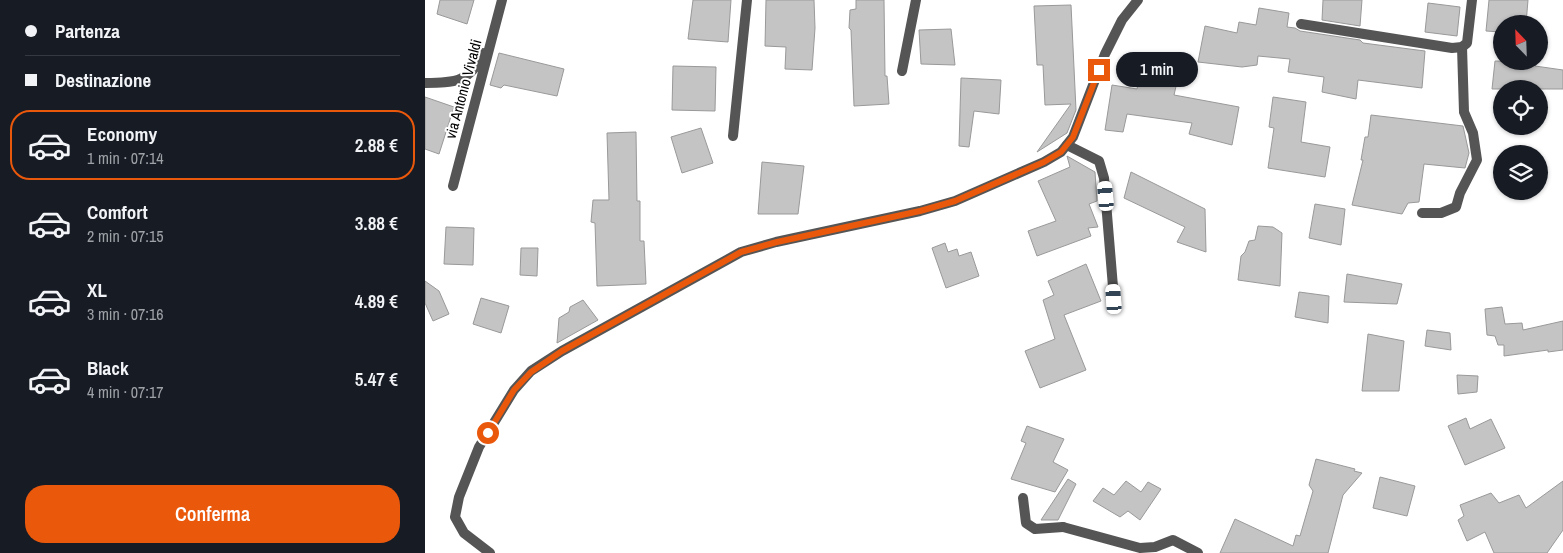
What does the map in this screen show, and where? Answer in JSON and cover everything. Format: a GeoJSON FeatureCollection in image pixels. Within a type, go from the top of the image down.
{"type":"FeatureCollection","features":[{"type":"Feature","properties":{"kind":"street","name":"via Antonio Vivaldi"},"geometry":{"type":"LineString","coordinates":[[453,186],[502,0]]}},
{"type":"Feature","properties":{"kind":"street"},"geometry":{"type":"LineString","coordinates":[[733,136],[747,0]]}},
{"type":"Feature","properties":{"kind":"street"},"geometry":{"type":"LineString","coordinates":[[901,71],[916,0]]}},
{"type":"Feature","properties":{"kind":"street"},"geometry":{"type":"LineString","coordinates":[[490,553],[464,533],[455,517],[459,497],[479,447],[514,390],[531,372],[570,346],[741,252],[777,242],[920,211],[955,201],[1044,162],[1061,152],[1073,137],[1105,54],[1122,20],[1137,0]]}},
{"type":"Feature","properties":{"kind":"street"},"geometry":{"type":"LineString","coordinates":[[1301,24],[1452,48],[1462,47],[1467,43],[1472,0]]}},
{"type":"Feature","properties":{"kind":"street"},"geometry":{"type":"LineString","coordinates":[[425,84],[457,82],[470,74],[479,62],[495,27]]}},
{"type":"Feature","properties":{"kind":"street"},"geometry":{"type":"LineString","coordinates":[[1422,213],[1441,213],[1456,207],[1460,193],[1477,160],[1473,133],[1464,112],[1462,47]]}},
{"type":"Feature","properties":{"kind":"street"},"geometry":{"type":"LineString","coordinates":[[1067,145],[1099,161],[1102,170],[1114,299]]}},
{"type":"Feature","properties":{"kind":"street"},"geometry":{"type":"LineString","coordinates":[[1023,498],[1026,523],[1035,529],[1063,527],[1140,548],[1155,547],[1173,540],[1198,553]]}},
{"type":"Feature","properties":{"kind":"building"},"geometry":{"type":"Polygon","coordinates":[[[440,0],[474,0],[467,24],[437,14],[440,0]]]}},
{"type":"Feature","properties":{"kind":"building"},"geometry":{"type":"Polygon","coordinates":[[[693,0],[731,0],[728,42],[688,39],[693,0]]]}},
{"type":"Feature","properties":{"kind":"building"},"geometry":{"type":"Polygon","coordinates":[[[766,0],[814,0],[815,28],[812,70],[785,69],[786,47],[765,46],[766,0]]]}},
{"type":"Feature","properties":{"kind":"building"},"geometry":{"type":"Polygon","coordinates":[[[856,0],[884,0],[885,76],[887,76],[889,104],[854,106],[851,30],[849,28],[850,10],[856,9],[856,0]]]}},
{"type":"Feature","properties":{"kind":"building"},"geometry":{"type":"Polygon","coordinates":[[[1323,0],[1362,0],[1360,26],[1322,20],[1323,0]]]}},
{"type":"Feature","properties":{"kind":"building"},"geometry":{"type":"Polygon","coordinates":[[[1489,0],[1528,0],[1527,15],[1493,15],[1493,31],[1486,31],[1489,0]]]}},
{"type":"Feature","properties":{"kind":"building"},"geometry":{"type":"Polygon","coordinates":[[[1428,3],[1460,7],[1457,36],[1425,32],[1428,3]]]}},
{"type":"Feature","properties":{"kind":"building"},"geometry":{"type":"Polygon","coordinates":[[[1071,5],[1076,110],[1067,133],[1037,152],[1071,104],[1045,105],[1043,65],[1037,65],[1034,6],[1071,5]]]}},
{"type":"Feature","properties":{"kind":"building"},"geometry":{"type":"Polygon","coordinates":[[[1259,8],[1289,13],[1287,27],[1300,31],[1360,40],[1363,43],[1425,51],[1422,88],[1358,80],[1356,99],[1322,92],[1324,77],[1288,72],[1290,59],[1258,56],[1257,65],[1242,67],[1198,62],[1205,26],[1237,33],[1239,22],[1256,25],[1259,8]]]}},
{"type":"Feature","properties":{"kind":"building"},"geometry":{"type":"Polygon","coordinates":[[[951,29],[955,65],[921,64],[919,30],[951,29]]]}},
{"type":"Feature","properties":{"kind":"building"},"geometry":{"type":"Polygon","coordinates":[[[499,53],[564,69],[557,96],[504,85],[501,88],[490,85],[499,53]]]}},
{"type":"Feature","properties":{"kind":"building"},"geometry":{"type":"Polygon","coordinates":[[[673,66],[716,67],[715,111],[672,110],[673,66]]]}},
{"type":"Feature","properties":{"kind":"building"},"geometry":{"type":"Polygon","coordinates":[[[1548,68],[1563,70],[1563,89],[1548,89],[1548,80],[1493,80],[1492,89],[1494,70],[1548,70],[1548,68]]]}},
{"type":"Feature","properties":{"kind":"building"},"geometry":{"type":"Polygon","coordinates":[[[1140,73],[1177,82],[1174,95],[1239,107],[1232,145],[1189,134],[1192,123],[1127,114],[1123,132],[1105,130],[1112,85],[1137,89],[1140,73]]]}},
{"type":"Feature","properties":{"kind":"building"},"geometry":{"type":"Polygon","coordinates":[[[961,78],[1001,80],[999,114],[974,111],[969,147],[959,146],[961,78]]]}},
{"type":"Feature","properties":{"kind":"building"},"geometry":{"type":"Polygon","coordinates":[[[425,97],[454,107],[439,154],[425,149],[425,97]]]}},
{"type":"Feature","properties":{"kind":"building"},"geometry":{"type":"Polygon","coordinates":[[[1273,97],[1306,102],[1301,142],[1330,147],[1325,177],[1268,168],[1274,128],[1269,127],[1273,97]]]}},
{"type":"Feature","properties":{"kind":"building"},"geometry":{"type":"Polygon","coordinates":[[[1371,115],[1463,126],[1469,153],[1465,168],[1424,164],[1419,202],[1408,203],[1402,214],[1352,205],[1363,160],[1361,160],[1365,137],[1368,137],[1371,115]]]}},
{"type":"Feature","properties":{"kind":"building"},"geometry":{"type":"Polygon","coordinates":[[[701,128],[713,163],[682,173],[671,137],[701,128]]]}},
{"type":"Feature","properties":{"kind":"building"},"geometry":{"type":"Polygon","coordinates":[[[636,132],[637,201],[640,201],[640,241],[644,241],[646,284],[597,286],[595,223],[591,222],[593,200],[609,200],[607,133],[636,132]]]}},
{"type":"Feature","properties":{"kind":"building"},"geometry":{"type":"Polygon","coordinates":[[[1067,156],[1095,172],[1097,201],[1089,204],[1098,227],[1088,228],[1091,236],[1037,256],[1028,231],[1056,221],[1038,181],[1070,167],[1067,156]]]}},
{"type":"Feature","properties":{"kind":"building"},"geometry":{"type":"Polygon","coordinates":[[[762,162],[804,166],[798,214],[758,214],[762,162]]]}},
{"type":"Feature","properties":{"kind":"building"},"geometry":{"type":"Polygon","coordinates":[[[1131,172],[1205,209],[1206,252],[1177,242],[1185,227],[1124,198],[1131,172]]]}},
{"type":"Feature","properties":{"kind":"building"},"geometry":{"type":"Polygon","coordinates":[[[1315,204],[1345,209],[1341,245],[1309,238],[1315,204]]]}},
{"type":"Feature","properties":{"kind":"building"},"geometry":{"type":"Polygon","coordinates":[[[1258,226],[1273,227],[1282,233],[1280,286],[1238,280],[1241,256],[1245,252],[1249,241],[1255,240],[1258,226]]]}},
{"type":"Feature","properties":{"kind":"building"},"geometry":{"type":"Polygon","coordinates":[[[446,227],[474,228],[473,265],[444,264],[446,227]]]}},
{"type":"Feature","properties":{"kind":"building"},"geometry":{"type":"Polygon","coordinates":[[[945,243],[948,252],[957,249],[959,256],[971,252],[979,276],[946,288],[932,248],[945,243]]]}},
{"type":"Feature","properties":{"kind":"building"},"geometry":{"type":"Polygon","coordinates":[[[521,248],[538,248],[537,276],[520,275],[521,248]]]}},
{"type":"Feature","properties":{"kind":"building"},"geometry":{"type":"Polygon","coordinates":[[[1086,264],[1101,301],[1064,315],[1086,370],[1040,388],[1025,351],[1055,339],[1043,300],[1054,295],[1048,281],[1086,264]]]}},
{"type":"Feature","properties":{"kind":"building"},"geometry":{"type":"Polygon","coordinates":[[[1347,274],[1402,284],[1397,304],[1344,302],[1347,274]]]}},
{"type":"Feature","properties":{"kind":"building"},"geometry":{"type":"Polygon","coordinates":[[[425,281],[439,291],[449,314],[433,321],[425,303],[425,281]]]}},
{"type":"Feature","properties":{"kind":"building"},"geometry":{"type":"Polygon","coordinates":[[[1299,292],[1329,296],[1328,323],[1295,317],[1299,292]]]}},
{"type":"Feature","properties":{"kind":"building"},"geometry":{"type":"Polygon","coordinates":[[[481,298],[509,306],[501,333],[473,324],[481,298]]]}},
{"type":"Feature","properties":{"kind":"building"},"geometry":{"type":"Polygon","coordinates":[[[583,300],[598,320],[557,343],[559,318],[569,312],[570,307],[583,300]]]}},
{"type":"Feature","properties":{"kind":"building"},"geometry":{"type":"Polygon","coordinates":[[[1502,307],[1505,324],[1522,323],[1523,330],[1563,321],[1563,350],[1548,352],[1548,350],[1504,356],[1504,345],[1498,345],[1495,336],[1487,335],[1485,309],[1502,307]]]}},
{"type":"Feature","properties":{"kind":"building"},"geometry":{"type":"Polygon","coordinates":[[[1427,330],[1450,333],[1451,350],[1425,346],[1427,330]]]}},
{"type":"Feature","properties":{"kind":"building"},"geometry":{"type":"Polygon","coordinates":[[[1368,334],[1404,341],[1399,391],[1362,391],[1368,334]]]}},
{"type":"Feature","properties":{"kind":"building"},"geometry":{"type":"Polygon","coordinates":[[[1457,375],[1478,376],[1477,392],[1458,394],[1457,375]]]}},
{"type":"Feature","properties":{"kind":"building"},"geometry":{"type":"Polygon","coordinates":[[[1466,418],[1470,429],[1491,419],[1505,448],[1465,465],[1448,426],[1466,418]]]}},
{"type":"Feature","properties":{"kind":"building"},"geometry":{"type":"Polygon","coordinates":[[[1027,426],[1064,439],[1053,462],[1068,470],[1055,492],[1011,479],[1026,443],[1021,441],[1027,426]]]}},
{"type":"Feature","properties":{"kind":"building"},"geometry":{"type":"Polygon","coordinates":[[[1316,459],[1355,469],[1354,471],[1362,473],[1343,495],[1328,553],[1220,553],[1235,519],[1293,546],[1296,535],[1300,536],[1313,491],[1309,485],[1316,459]]]}},
{"type":"Feature","properties":{"kind":"building"},"geometry":{"type":"Polygon","coordinates":[[[1380,477],[1415,486],[1407,516],[1373,508],[1380,477]]]}},
{"type":"Feature","properties":{"kind":"building"},"geometry":{"type":"Polygon","coordinates":[[[1068,479],[1076,484],[1058,520],[1041,520],[1068,479]]]}},
{"type":"Feature","properties":{"kind":"building"},"geometry":{"type":"Polygon","coordinates":[[[1126,481],[1141,492],[1148,482],[1161,489],[1140,520],[1128,511],[1120,517],[1093,501],[1103,488],[1114,495],[1126,481]]]}},
{"type":"Feature","properties":{"kind":"building"},"geometry":{"type":"Polygon","coordinates":[[[1563,481],[1563,530],[1547,553],[1494,553],[1485,532],[1467,541],[1458,520],[1464,516],[1460,505],[1491,493],[1499,503],[1519,495],[1526,508],[1563,481]]]}},
{"type":"Feature","properties":{"kind":"route"},"geometry":{"type":"LineString","coordinates":[[488,433],[514,390],[531,372],[562,351],[741,252],[819,232],[920,211],[955,201],[1044,162],[1061,152],[1073,137],[1099,70]]}}]}
